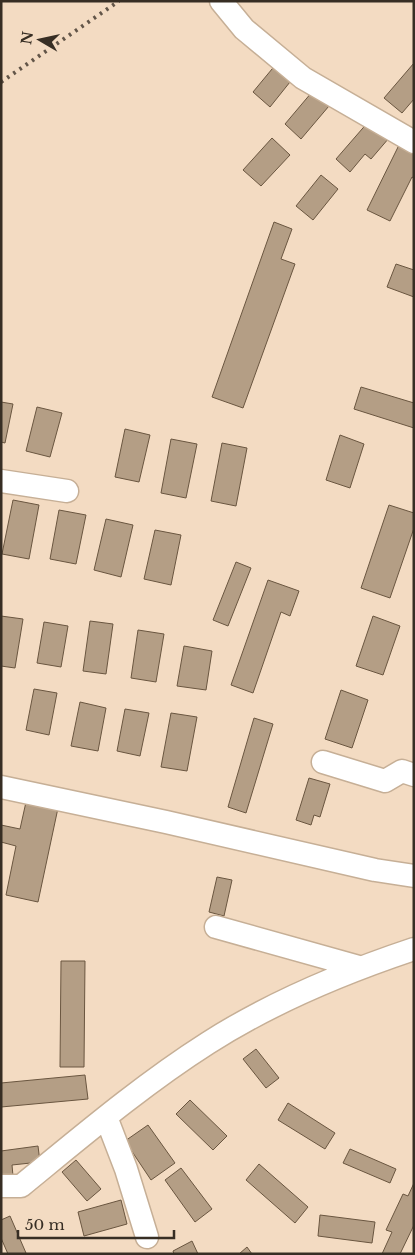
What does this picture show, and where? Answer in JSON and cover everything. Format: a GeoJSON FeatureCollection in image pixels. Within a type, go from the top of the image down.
{"type":"FeatureCollection","features":[{"type":"Feature","properties":{"kind":"street"},"geometry":{"type":"LineString","coordinates":[[221,1],[244,28],[302,78],[414,142]]}},
{"type":"Feature","properties":{"kind":"street"},"geometry":{"type":"LineString","coordinates":[[1,481],[66,491]]}},
{"type":"Feature","properties":{"kind":"street"},"geometry":{"type":"LineString","coordinates":[[323,762],[385,781],[402,771],[414,775]]}},
{"type":"Feature","properties":{"kind":"street"},"geometry":{"type":"LineString","coordinates":[[1,787],[175,824],[375,870],[414,876]]}},
{"type":"Feature","properties":{"kind":"street"},"geometry":{"type":"LineString","coordinates":[[216,926],[359,967]]}},
{"type":"Feature","properties":{"kind":"street"},"geometry":{"type":"LineString","coordinates":[[1,1203],[11,1186],[207,1044],[292,996],[359,967],[414,949]]}},
{"type":"Feature","properties":{"kind":"street"},"geometry":{"type":"LineString","coordinates":[[106,1117],[126,1169],[147,1237]]}},
{"type":"Feature","properties":{"kind":"building"},"geometry":{"type":"Polygon","coordinates":[[[277,63],[294,77],[270,107],[253,92],[277,63]]]}},
{"type":"Feature","properties":{"kind":"building"},"geometry":{"type":"Polygon","coordinates":[[[414,63],[414,99],[402,113],[384,98],[414,63]]]}},
{"type":"Feature","properties":{"kind":"building"},"geometry":{"type":"Polygon","coordinates":[[[312,92],[329,106],[301,139],[285,124],[312,92]]]}},
{"type":"Feature","properties":{"kind":"building"},"geometry":{"type":"Polygon","coordinates":[[[369,121],[389,138],[371,159],[365,154],[350,172],[336,159],[369,121]]]}},
{"type":"Feature","properties":{"kind":"building"},"geometry":{"type":"Polygon","coordinates":[[[272,138],[290,155],[261,186],[243,170],[272,138]]]}},
{"type":"Feature","properties":{"kind":"building"},"geometry":{"type":"Polygon","coordinates":[[[400,143],[414,150],[414,178],[412,177],[390,221],[367,210],[400,143]]]}},
{"type":"Feature","properties":{"kind":"building"},"geometry":{"type":"Polygon","coordinates":[[[321,175],[338,189],[313,220],[296,206],[321,175]]]}},
{"type":"Feature","properties":{"kind":"building"},"geometry":{"type":"Polygon","coordinates":[[[274,222],[292,229],[281,259],[295,264],[243,408],[212,397],[274,222]]]}},
{"type":"Feature","properties":{"kind":"building"},"geometry":{"type":"Polygon","coordinates":[[[396,264],[414,270],[414,297],[387,287],[396,264]]]}},
{"type":"Feature","properties":{"kind":"building"},"geometry":{"type":"Polygon","coordinates":[[[361,387],[414,403],[414,428],[354,409],[361,387]]]}},
{"type":"Feature","properties":{"kind":"building"},"geometry":{"type":"Polygon","coordinates":[[[1,402],[13,404],[5,443],[1,442],[1,402]]]}},
{"type":"Feature","properties":{"kind":"building"},"geometry":{"type":"Polygon","coordinates":[[[37,407],[62,413],[50,457],[26,451],[37,407]]]}},
{"type":"Feature","properties":{"kind":"building"},"geometry":{"type":"Polygon","coordinates":[[[125,429],[150,435],[139,482],[115,477],[125,429]]]}},
{"type":"Feature","properties":{"kind":"building"},"geometry":{"type":"Polygon","coordinates":[[[340,435],[364,444],[350,488],[326,480],[340,435]]]}},
{"type":"Feature","properties":{"kind":"building"},"geometry":{"type":"Polygon","coordinates":[[[171,439],[197,444],[186,498],[161,493],[171,439]]]}},
{"type":"Feature","properties":{"kind":"building"},"geometry":{"type":"Polygon","coordinates":[[[222,443],[247,448],[236,506],[211,501],[222,443]]]}},
{"type":"Feature","properties":{"kind":"building"},"geometry":{"type":"Polygon","coordinates":[[[13,500],[39,505],[29,559],[2,554],[13,500]]]}},
{"type":"Feature","properties":{"kind":"building"},"geometry":{"type":"Polygon","coordinates":[[[389,505],[414,513],[414,528],[390,598],[361,588],[389,505]]]}},
{"type":"Feature","properties":{"kind":"building"},"geometry":{"type":"Polygon","coordinates":[[[59,510],[86,515],[76,564],[50,559],[59,510]]]}},
{"type":"Feature","properties":{"kind":"building"},"geometry":{"type":"Polygon","coordinates":[[[106,519],[133,525],[121,577],[94,570],[106,519]]]}},
{"type":"Feature","properties":{"kind":"building"},"geometry":{"type":"Polygon","coordinates":[[[155,530],[181,535],[171,585],[144,579],[155,530]]]}},
{"type":"Feature","properties":{"kind":"building"},"geometry":{"type":"Polygon","coordinates":[[[236,562],[251,568],[228,626],[213,620],[236,562]]]}},
{"type":"Feature","properties":{"kind":"building"},"geometry":{"type":"Polygon","coordinates":[[[268,580],[299,591],[290,616],[281,612],[253,693],[231,685],[268,580]]]}},
{"type":"Feature","properties":{"kind":"building"},"geometry":{"type":"Polygon","coordinates":[[[1,616],[23,619],[15,668],[1,666],[1,616]]]}},
{"type":"Feature","properties":{"kind":"building"},"geometry":{"type":"Polygon","coordinates":[[[373,616],[400,626],[383,675],[356,666],[373,616]]]}},
{"type":"Feature","properties":{"kind":"building"},"geometry":{"type":"Polygon","coordinates":[[[90,621],[113,624],[106,674],[83,671],[90,621]]]}},
{"type":"Feature","properties":{"kind":"building"},"geometry":{"type":"Polygon","coordinates":[[[44,622],[68,626],[61,667],[37,663],[44,622]]]}},
{"type":"Feature","properties":{"kind":"building"},"geometry":{"type":"Polygon","coordinates":[[[138,630],[164,634],[156,682],[131,678],[138,630]]]}},
{"type":"Feature","properties":{"kind":"building"},"geometry":{"type":"Polygon","coordinates":[[[184,646],[212,651],[206,690],[177,686],[184,646]]]}},
{"type":"Feature","properties":{"kind":"building"},"geometry":{"type":"Polygon","coordinates":[[[34,689],[57,693],[49,735],[26,730],[34,689]]]}},
{"type":"Feature","properties":{"kind":"building"},"geometry":{"type":"Polygon","coordinates":[[[341,690],[368,700],[352,748],[325,739],[341,690]]]}},
{"type":"Feature","properties":{"kind":"building"},"geometry":{"type":"Polygon","coordinates":[[[80,702],[106,708],[98,751],[71,746],[80,702]]]}},
{"type":"Feature","properties":{"kind":"building"},"geometry":{"type":"Polygon","coordinates":[[[125,709],[149,713],[140,756],[117,751],[125,709]]]}},
{"type":"Feature","properties":{"kind":"building"},"geometry":{"type":"Polygon","coordinates":[[[171,713],[197,717],[187,771],[161,767],[171,713]]]}},
{"type":"Feature","properties":{"kind":"building"},"geometry":{"type":"Polygon","coordinates":[[[254,718],[273,724],[246,813],[228,807],[254,718]]]}},
{"type":"Feature","properties":{"kind":"building"},"geometry":{"type":"Polygon","coordinates":[[[309,778],[330,784],[320,817],[314,815],[311,825],[296,820],[309,778]]]}},
{"type":"Feature","properties":{"kind":"building"},"geometry":{"type":"Polygon","coordinates":[[[26,802],[58,808],[38,902],[6,895],[16,846],[1,842],[1,825],[20,829],[26,802]]]}},
{"type":"Feature","properties":{"kind":"building"},"geometry":{"type":"Polygon","coordinates":[[[217,877],[232,880],[224,916],[209,912],[217,877]]]}},
{"type":"Feature","properties":{"kind":"building"},"geometry":{"type":"Polygon","coordinates":[[[61,961],[85,961],[84,1067],[60,1067],[61,961]]]}},
{"type":"Feature","properties":{"kind":"building"},"geometry":{"type":"Polygon","coordinates":[[[256,1049],[279,1078],[266,1088],[243,1059],[256,1049]]]}},
{"type":"Feature","properties":{"kind":"building"},"geometry":{"type":"Polygon","coordinates":[[[85,1075],[88,1099],[1,1107],[1,1083],[85,1075]]]}},
{"type":"Feature","properties":{"kind":"building"},"geometry":{"type":"Polygon","coordinates":[[[190,1100],[227,1136],[213,1150],[176,1114],[190,1100]]]}},
{"type":"Feature","properties":{"kind":"building"},"geometry":{"type":"Polygon","coordinates":[[[288,1103],[335,1133],[325,1149],[278,1120],[288,1103]]]}},
{"type":"Feature","properties":{"kind":"building"},"geometry":{"type":"Polygon","coordinates":[[[148,1125],[175,1163],[151,1180],[125,1141],[148,1125]]]}},
{"type":"Feature","properties":{"kind":"building"},"geometry":{"type":"Polygon","coordinates":[[[38,1146],[40,1162],[12,1165],[13,1176],[1,1177],[1,1151],[38,1146]]]}},
{"type":"Feature","properties":{"kind":"building"},"geometry":{"type":"Polygon","coordinates":[[[350,1149],[396,1169],[390,1183],[343,1163],[350,1149]]]}},
{"type":"Feature","properties":{"kind":"building"},"geometry":{"type":"Polygon","coordinates":[[[76,1160],[101,1189],[87,1201],[62,1172],[76,1160]]]}},
{"type":"Feature","properties":{"kind":"building"},"geometry":{"type":"Polygon","coordinates":[[[259,1164],[308,1207],[295,1223],[246,1180],[259,1164]]]}},
{"type":"Feature","properties":{"kind":"building"},"geometry":{"type":"Polygon","coordinates":[[[181,1168],[212,1209],[195,1222],[165,1180],[181,1168]]]}},
{"type":"Feature","properties":{"kind":"building"},"geometry":{"type":"Polygon","coordinates":[[[414,1183],[414,1225],[400,1254],[382,1254],[392,1232],[386,1230],[403,1194],[408,1196],[414,1183]]]}},
{"type":"Feature","properties":{"kind":"building"},"geometry":{"type":"Polygon","coordinates":[[[121,1200],[127,1224],[84,1236],[78,1212],[121,1200]]]}},
{"type":"Feature","properties":{"kind":"building"},"geometry":{"type":"Polygon","coordinates":[[[320,1215],[375,1222],[372,1243],[318,1236],[320,1215]]]}},
{"type":"Feature","properties":{"kind":"building"},"geometry":{"type":"Polygon","coordinates":[[[10,1216],[26,1253],[8,1254],[1,1238],[1,1220],[10,1216]]]}},
{"type":"Feature","properties":{"kind":"building"},"geometry":{"type":"Polygon","coordinates":[[[192,1241],[198,1254],[174,1254],[173,1251],[192,1241]]]}},
{"type":"Feature","properties":{"kind":"building"},"geometry":{"type":"Polygon","coordinates":[[[247,1247],[252,1254],[239,1254],[247,1247]]]}},
{"type":"Feature","properties":{"kind":"railway"},"geometry":{"type":"LineString","coordinates":[[1,82],[119,1]]}}]}
